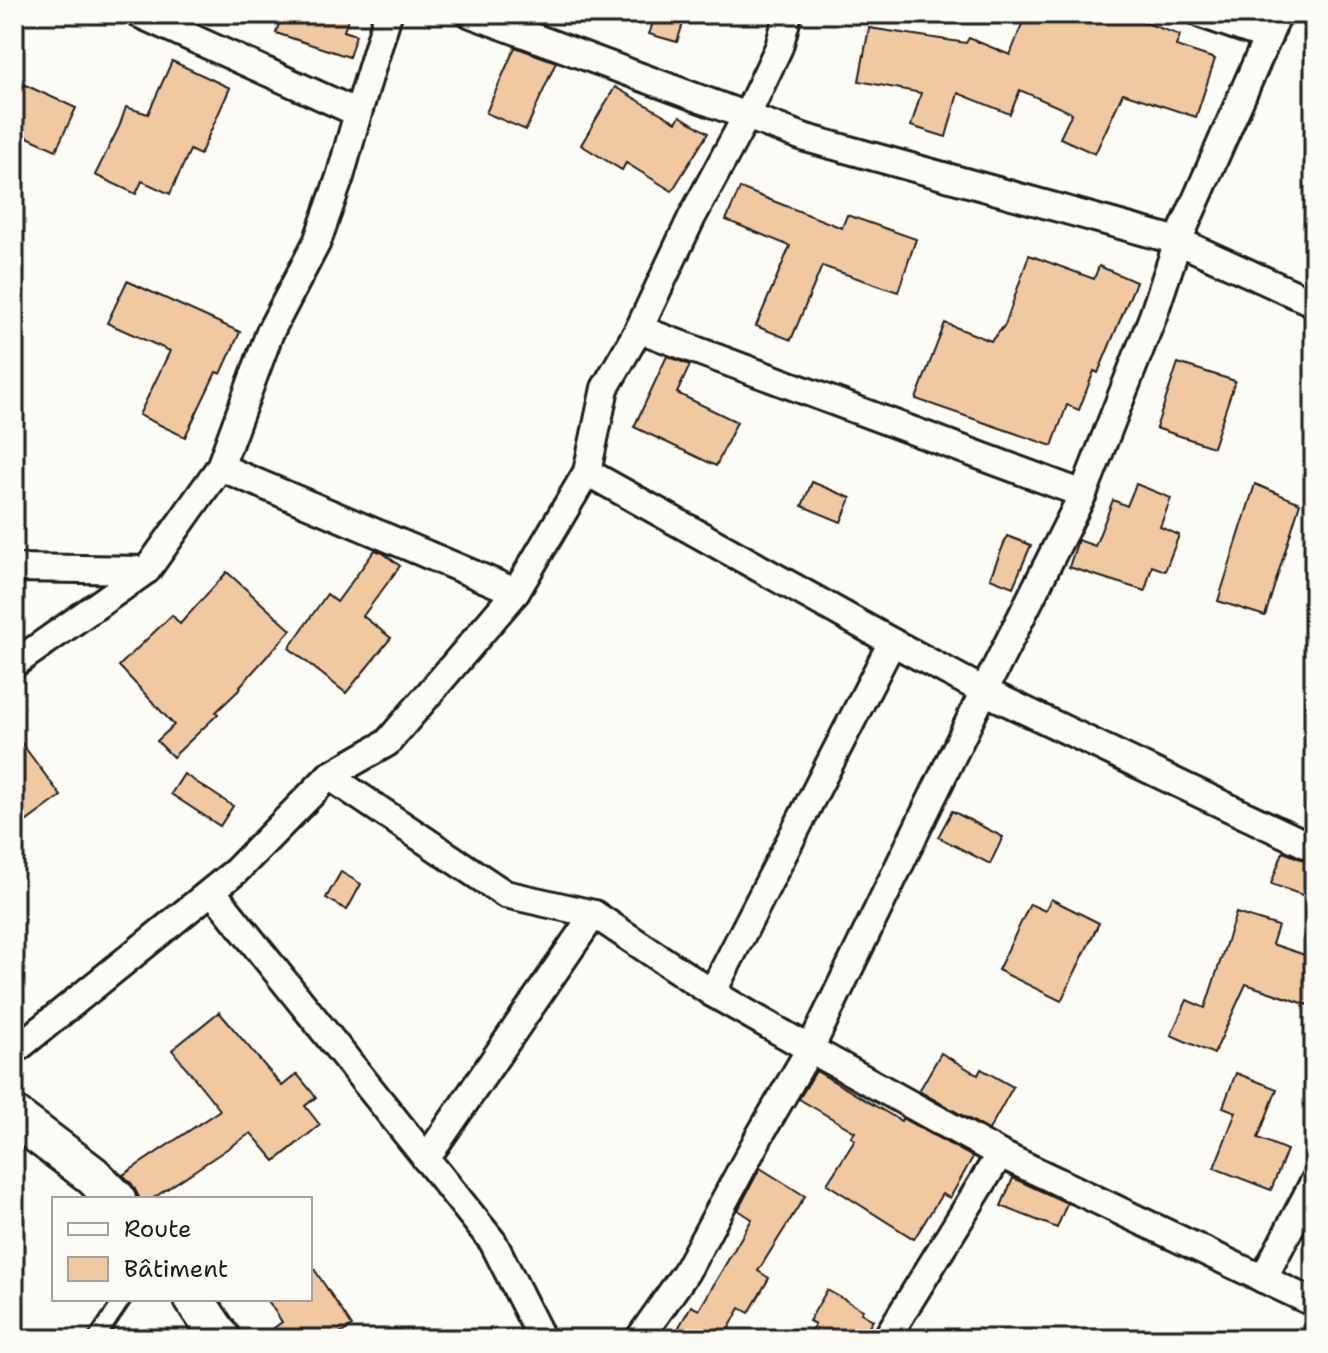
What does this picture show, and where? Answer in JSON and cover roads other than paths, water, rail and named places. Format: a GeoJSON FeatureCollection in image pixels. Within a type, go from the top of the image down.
{"type":"FeatureCollection","features":[{"type":"Feature","properties":{"kind":"street"},"geometry":{"type":"LineString","coordinates":[[139,14],[358,113]]}},
{"type":"Feature","properties":{"kind":"street"},"geometry":{"type":"LineString","coordinates":[[16,657],[147,570],[220,467],[270,332],[317,242],[340,177],[388,14]]}},
{"type":"Feature","properties":{"kind":"street"},"geometry":{"type":"LineString","coordinates":[[471,14],[806,138],[1178,241],[1314,303]]}},
{"type":"Feature","properties":{"kind":"street"},"geometry":{"type":"LineString","coordinates":[[14,1051],[236,871],[329,776],[387,743],[516,592],[587,472],[605,388],[639,329],[692,217],[746,117],[779,47],[788,14]]}},
{"type":"Feature","properties":{"kind":"street"},"geometry":{"type":"LineString","coordinates":[[639,1339],[686,1272],[810,1049],[1083,494],[1153,316],[1178,241],[1273,26],[1201,14]]}},
{"type":"Feature","properties":{"kind":"street"},"geometry":{"type":"LineString","coordinates":[[639,329],[1083,494]]}},
{"type":"Feature","properties":{"kind":"street"},"geometry":{"type":"LineString","coordinates":[[220,467],[516,592]]}},
{"type":"Feature","properties":{"kind":"street"},"geometry":{"type":"LineString","coordinates":[[587,472],[984,691],[1314,848]]}},
{"type":"Feature","properties":{"kind":"street"},"geometry":{"type":"LineString","coordinates":[[14,568],[147,570]]}},
{"type":"Feature","properties":{"kind":"street"},"geometry":{"type":"LineString","coordinates":[[712,993],[892,642]]}},
{"type":"Feature","properties":{"kind":"street"},"geometry":{"type":"LineString","coordinates":[[329,776],[505,894],[594,914],[712,993],[1000,1154],[1314,1303]]}},
{"type":"Feature","properties":{"kind":"street"},"geometry":{"type":"LineString","coordinates":[[212,891],[493,1242],[542,1339]]}},
{"type":"Feature","properties":{"kind":"street"},"geometry":{"type":"LineString","coordinates":[[426,1159],[594,914]]}},
{"type":"Feature","properties":{"kind":"street"},"geometry":{"type":"LineString","coordinates":[[14,1116],[92,1175],[114,1197]]}},
{"type":"Feature","properties":{"kind":"street"},"geometry":{"type":"LineString","coordinates":[[886,1339],[1000,1154]]}},
{"type":"Feature","properties":{"kind":"street"},"geometry":{"type":"LineString","coordinates":[[1263,1279],[1314,1182]]}},
{"type":"Feature","properties":{"kind":"street"},"geometry":{"type":"LineString","coordinates":[[195,1301],[221,1339]]}},
{"type":"Feature","properties":{"kind":"lane"},"geometry":{"type":"LineString","coordinates":[[96,1339],[122,1301]]}}]}
